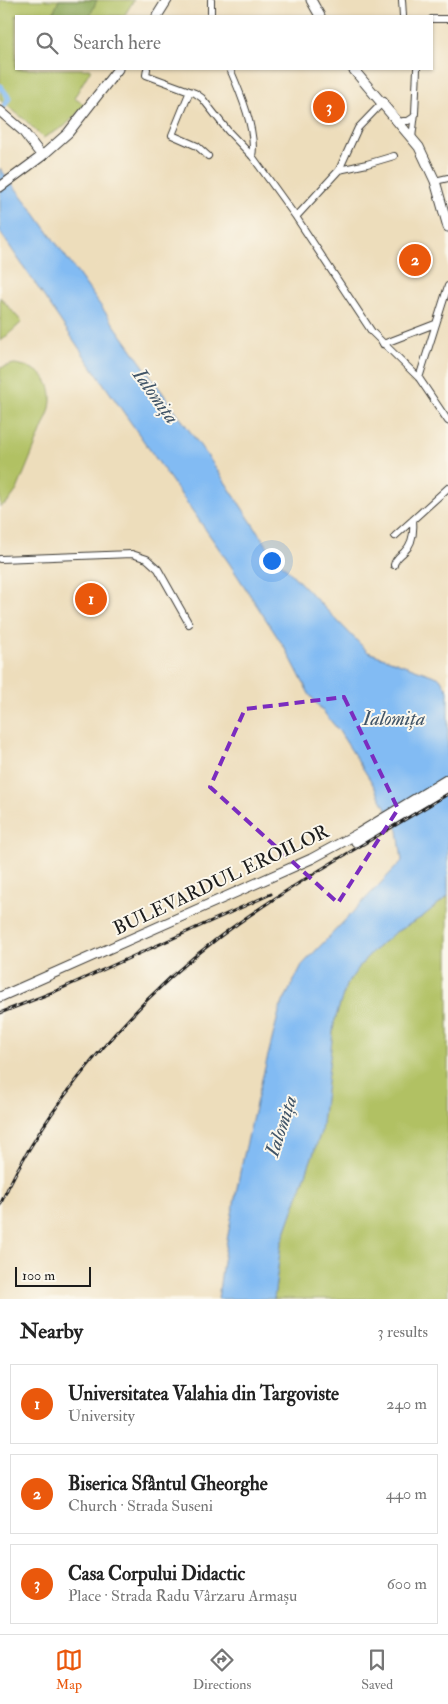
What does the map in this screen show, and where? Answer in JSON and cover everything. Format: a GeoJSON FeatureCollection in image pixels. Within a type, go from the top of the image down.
{"type":"FeatureCollection","features":[{"type":"Feature","properties":{"kind":"main road"},"geometry":{"type":"LineString","coordinates":[[158,15],[167,0]]}},
{"type":"Feature","properties":{"kind":"main road"},"geometry":{"type":"LineString","coordinates":[[312,0],[320,15]]}},
{"type":"Feature","properties":{"kind":"main road"},"geometry":{"type":"LineString","coordinates":[[316,0],[324,15]]}},
{"type":"Feature","properties":{"kind":"main road"},"geometry":{"type":"LineString","coordinates":[[0,187],[32,163],[39,152],[57,143],[82,117],[117,70]]}},
{"type":"Feature","properties":{"kind":"main road"},"geometry":{"type":"LineString","coordinates":[[354,70],[412,135]]}},
{"type":"Feature","properties":{"kind":"main road"},"geometry":{"type":"LineString","coordinates":[[359,70],[383,102],[402,121],[441,180],[448,212]]}},
{"type":"Feature","properties":{"kind":"main road"},"geometry":{"type":"LineString","coordinates":[[0,111],[22,130],[39,152]]}},
{"type":"Feature","properties":{"kind":"main road"},"geometry":{"type":"LineString","coordinates":[[441,180],[448,227]]}},
{"type":"Feature","properties":{"kind":"main road","name":"BULEVARDUL EROILOR"},"geometry":{"type":"LineString","coordinates":[[0,1002],[334,854],[448,779]]}},
{"type":"Feature","properties":{"kind":"main road","name":"BULEVARDUL EROILOR"},"geometry":{"type":"LineString","coordinates":[[0,997],[311,859],[360,836],[448,787]]}},
{"type":"Feature","properties":{"kind":"street"},"geometry":{"type":"LineString","coordinates":[[211,0],[212,15]]}},
{"type":"Feature","properties":{"kind":"street"},"geometry":{"type":"LineString","coordinates":[[402,0],[403,15]]}},
{"type":"Feature","properties":{"kind":"street"},"geometry":{"type":"LineString","coordinates":[[433,19],[448,19]]}},
{"type":"Feature","properties":{"kind":"street"},"geometry":{"type":"LineString","coordinates":[[147,70],[146,75],[190,91],[202,98],[228,131],[252,156],[296,217],[372,332],[419,378],[448,421]]}},
{"type":"Feature","properties":{"kind":"street"},"geometry":{"type":"LineString","coordinates":[[230,70],[246,111],[253,143],[252,156]]}},
{"type":"Feature","properties":{"kind":"street"},"geometry":{"type":"LineString","coordinates":[[412,135],[417,70]]}},
{"type":"Feature","properties":{"kind":"street"},"geometry":{"type":"LineString","coordinates":[[190,91],[172,135],[197,146],[208,156]]}},
{"type":"Feature","properties":{"kind":"street"},"geometry":{"type":"LineString","coordinates":[[296,217],[339,170],[357,130],[383,102]]}},
{"type":"Feature","properties":{"kind":"street"},"geometry":{"type":"LineString","coordinates":[[402,121],[408,121],[414,117]]}},
{"type":"Feature","properties":{"kind":"street"},"geometry":{"type":"LineString","coordinates":[[339,170],[394,156]]}},
{"type":"Feature","properties":{"kind":"street"},"geometry":{"type":"LineString","coordinates":[[419,378],[448,286]]}},
{"type":"Feature","properties":{"kind":"street"},"geometry":{"type":"LineString","coordinates":[[383,344],[435,324]]}},
{"type":"Feature","properties":{"kind":"street"},"geometry":{"type":"LineString","coordinates":[[395,536],[448,488]]}},
{"type":"Feature","properties":{"kind":"street"},"geometry":{"type":"LineString","coordinates":[[394,565],[395,561],[409,547],[413,537],[413,520]]}},
{"type":"Feature","properties":{"kind":"street"},"geometry":{"type":"LineString","coordinates":[[0,559],[132,554],[148,559],[158,569],[189,624]]}},
{"type":"Feature","properties":{"kind":"highlighted area"},"geometry":{"type":"Polygon","coordinates":[[[344,697],[398,809],[338,903],[210,787],[245,709],[344,697]]]}},
{"type":"Feature","properties":{"kind":"green space"},"geometry":{"type":"Polygon","coordinates":[[[0,0],[134,0],[125,15],[15,15],[15,70],[90,70],[74,98],[85,105],[65,126],[43,138],[24,119],[0,100],[0,0]]]}},
{"type":"Feature","properties":{"kind":"green space"},"geometry":{"type":"Polygon","coordinates":[[[59,0],[97,0],[90,15],[52,15],[59,0]]]}},
{"type":"Feature","properties":{"kind":"green space"},"geometry":{"type":"Polygon","coordinates":[[[0,297],[22,322],[0,342],[0,297]]]}},
{"type":"Feature","properties":{"kind":"green space"},"geometry":{"type":"Polygon","coordinates":[[[14,364],[32,369],[45,379],[49,385],[51,402],[49,412],[17,490],[9,501],[0,507],[0,368],[14,364]]]}},
{"type":"Feature","properties":{"kind":"green space"},"geometry":{"type":"Polygon","coordinates":[[[448,896],[448,1299],[274,1299],[281,1244],[321,1132],[334,1023],[346,985],[366,958],[394,933],[422,917],[448,896]]]}},
{"type":"Feature","properties":{"kind":"water","name":"Ialomița"},"geometry":{"type":"Polygon","coordinates":[[[0,168],[34,212],[216,468],[273,555],[368,652],[440,678],[448,691],[448,896],[422,917],[394,933],[366,958],[346,985],[334,1023],[321,1132],[281,1244],[274,1299],[218,1299],[223,1261],[240,1172],[280,1008],[302,965],[402,861],[398,830],[371,781],[339,731],[309,694],[288,653],[229,563],[0,232],[0,168]]]}},
{"type":"Feature","properties":{"kind":"waterway"},"geometry":{"type":"LineString","coordinates":[[0,86],[9,98],[4,106]]}},
{"type":"Feature","properties":{"kind":"railway"},"geometry":{"type":"LineString","coordinates":[[0,1205],[18,1168],[40,1131],[65,1095],[93,1059],[154,993],[218,938],[273,899],[448,794]]}},
{"type":"Feature","properties":{"kind":"railway"},"geometry":{"type":"LineString","coordinates":[[0,1013],[56,991],[271,894]]}},
{"type":"Feature","properties":{"kind":"place","name":"Casa Corpului Didactic"},"geometry":{"type":"Point","coordinates":[329,107]}},
{"type":"Feature","properties":{"kind":"place","name":"Biserica Sfântul Gheorghe"},"geometry":{"type":"Point","coordinates":[415,260]}},
{"type":"Feature","properties":{"kind":"place","name":"Universitatea Valahia din Targoviste"},"geometry":{"type":"Point","coordinates":[91,599]}}]}
